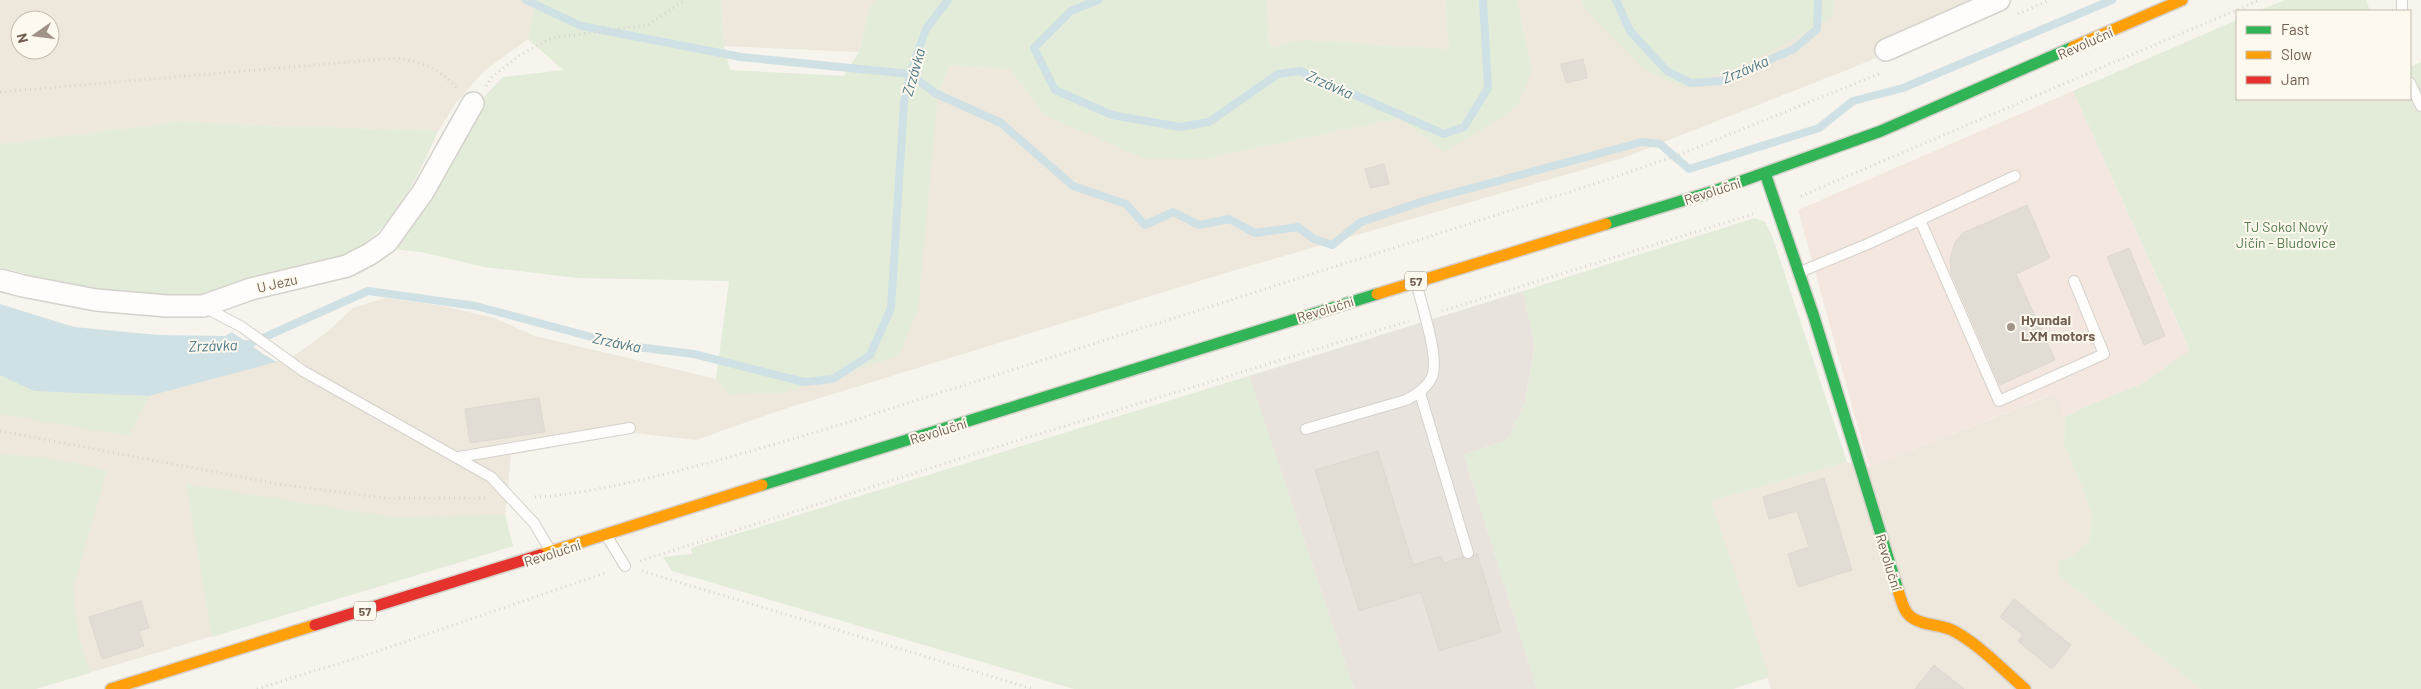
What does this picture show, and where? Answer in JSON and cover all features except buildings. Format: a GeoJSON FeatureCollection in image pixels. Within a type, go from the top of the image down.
{"type":"FeatureCollection","features":[{"type":"Feature","properties":{"kind":"main road","name":"Revoluční"},"geometry":{"type":"LineString","coordinates":[[111,689],[1765,173],[1942,106],[2182,0]]}},
{"type":"Feature","properties":{"kind":"main road","name":"Revoluční"},"geometry":{"type":"LineString","coordinates":[[1765,173],[1799,272],[1905,611],[1909,617],[1921,623],[1952,630],[2025,689]]}},
{"type":"Feature","properties":{"kind":"street"},"geometry":{"type":"LineString","coordinates":[[1886,50],[1998,0]]}},
{"type":"Feature","properties":{"kind":"street","name":"U Jezu"},"geometry":{"type":"LineString","coordinates":[[0,280],[96,300],[167,306],[203,306],[251,289],[347,266],[370,254],[387,242],[423,192],[473,103]]}},
{"type":"Feature","properties":{"kind":"lane"},"geometry":{"type":"LineString","coordinates":[[2411,85],[2421,106]]}},
{"type":"Feature","properties":{"kind":"lane"},"geometry":{"type":"LineString","coordinates":[[1799,272],[1920,220],[2015,176]]}},
{"type":"Feature","properties":{"kind":"lane"},"geometry":{"type":"LineString","coordinates":[[1920,220],[1999,401],[2104,354],[2074,281]]}},
{"type":"Feature","properties":{"kind":"lane"},"geometry":{"type":"LineString","coordinates":[[1306,429],[1406,400],[1420,393],[1433,376],[1433,354],[1416,281]]}},
{"type":"Feature","properties":{"kind":"lane"},"geometry":{"type":"LineString","coordinates":[[203,306],[276,350],[303,371],[492,477],[534,523],[551,553]]}},
{"type":"Feature","properties":{"kind":"lane"},"geometry":{"type":"LineString","coordinates":[[1420,393],[1468,552]]}},
{"type":"Feature","properties":{"kind":"lane"},"geometry":{"type":"LineString","coordinates":[[459,457],[630,428]]}},
{"type":"Feature","properties":{"kind":"lane"},"geometry":{"type":"LineString","coordinates":[[606,536],[625,566]]}},
{"type":"Feature","properties":{"kind":"path"},"geometry":{"type":"LineString","coordinates":[[0,92],[396,58],[413,61],[439,71],[473,103],[492,77],[520,55],[552,38],[648,25],[685,0]]}},
{"type":"Feature","properties":{"kind":"path"},"geometry":{"type":"LineString","coordinates":[[2014,16],[2050,0]]}},
{"type":"Feature","properties":{"kind":"path"},"geometry":{"type":"LineString","coordinates":[[2236,10],[2260,0]]}},
{"type":"Feature","properties":{"kind":"path"},"geometry":{"type":"LineString","coordinates":[[2196,27],[2236,10]]}},
{"type":"Feature","properties":{"kind":"path"},"geometry":{"type":"LineString","coordinates":[[0,431],[278,484],[385,498],[512,498],[563,494],[628,483],[768,447],[1562,195],[1667,160],[1883,72]]}},
{"type":"Feature","properties":{"kind":"path"},"geometry":{"type":"LineString","coordinates":[[256,689],[381,649],[678,547]]}},
{"type":"Feature","properties":{"kind":"path"},"geometry":{"type":"LineString","coordinates":[[625,566],[1033,689]]}},
{"type":"Feature","properties":{"kind":"shaded area"},"geometry":{"type":"Polygon","coordinates":[[[0,0],[535,0],[528,39],[484,71],[456,103],[438,131],[178,122],[0,144],[0,0]]]}},
{"type":"Feature","properties":{"kind":"shaded area"},"geometry":{"type":"Polygon","coordinates":[[[721,0],[875,0],[869,9],[859,52],[724,46],[721,0]]]}},
{"type":"Feature","properties":{"kind":"shaded area"},"geometry":{"type":"Polygon","coordinates":[[[1267,0],[1445,0],[1449,49],[1304,40],[1269,47],[1267,0]]]}},
{"type":"Feature","properties":{"kind":"shaded area"},"geometry":{"type":"Polygon","coordinates":[[[1517,0],[1582,0],[1584,8],[1833,17],[1834,0],[2014,0],[1847,70],[1623,158],[1222,274],[778,411],[696,440],[634,433],[511,455],[505,515],[513,546],[35,689],[0,689],[0,374],[149,396],[292,357],[326,333],[353,308],[385,298],[443,306],[494,318],[535,336],[716,379],[729,395],[938,93],[949,66],[1010,69],[1044,115],[1208,158],[1401,118],[1444,152],[1532,70],[1517,0]]]}},
{"type":"Feature","properties":{"kind":"shaded area"},"geometry":{"type":"Polygon","coordinates":[[[2073,91],[2190,351],[2143,383],[2065,417],[2053,394],[1869,467],[1798,210],[2073,91]]]}},
{"type":"Feature","properties":{"kind":"shaded area"},"geometry":{"type":"Polygon","coordinates":[[[1523,291],[1535,345],[1525,403],[1507,440],[1464,455],[1537,689],[1354,689],[1249,376],[1523,291]]]}},
{"type":"Feature","properties":{"kind":"shaded area"},"geometry":{"type":"Polygon","coordinates":[[[2054,394],[2065,417],[2064,444],[2092,517],[2089,541],[2072,557],[2059,576],[2201,689],[1771,689],[1711,501],[1847,462],[1869,467],[2054,394]]]}},
{"type":"Feature","properties":{"kind":"green space"},"geometry":{"type":"Polygon","coordinates":[[[535,0],[721,0],[724,46],[730,70],[844,76],[859,52],[869,9],[875,0],[1267,0],[1269,47],[1304,40],[1449,49],[1445,0],[1517,0],[1532,70],[1518,105],[1506,115],[1444,152],[1401,118],[1208,158],[1146,159],[1044,115],[1010,69],[949,66],[938,93],[918,310],[898,356],[783,393],[729,395],[716,379],[729,281],[578,278],[484,267],[421,252],[392,249],[482,99],[503,77],[563,70],[528,39],[535,0]]]}},
{"type":"Feature","properties":{"kind":"green space"},"geometry":{"type":"Polygon","coordinates":[[[1582,0],[1834,0],[1833,17],[1749,63],[1684,87],[1646,71],[1584,8],[1582,0]]]}},
{"type":"Feature","properties":{"kind":"green space"},"geometry":{"type":"Polygon","coordinates":[[[2285,0],[2366,0],[2370,10],[2260,10],[2285,0]]]}},
{"type":"Feature","properties":{"kind":"green space","name":"TJ Sokol Nový Jičín - Bludovice"},"geometry":{"type":"Polygon","coordinates":[[[2236,20],[2236,100],[2411,100],[2411,67],[2421,62],[2421,689],[2201,689],[2059,576],[2059,561],[2072,557],[2089,541],[2092,517],[2064,444],[2065,417],[2143,383],[2190,350],[2073,91],[2236,20]]]}},
{"type":"Feature","properties":{"kind":"green space"},"geometry":{"type":"Polygon","coordinates":[[[178,122],[438,131],[408,192],[389,220],[377,233],[352,252],[310,268],[248,280],[208,293],[190,295],[125,292],[104,289],[41,278],[0,267],[0,144],[178,122]]]}},
{"type":"Feature","properties":{"kind":"green space"},"geometry":{"type":"Polygon","coordinates":[[[1755,218],[1765,222],[1772,236],[1847,462],[1711,501],[1769,677],[1733,689],[1537,689],[1464,455],[1507,440],[1525,403],[1535,345],[1523,291],[1755,218]]]}},
{"type":"Feature","properties":{"kind":"green space"},"geometry":{"type":"Polygon","coordinates":[[[0,374],[34,391],[149,396],[129,436],[0,414],[0,374]]]}},
{"type":"Feature","properties":{"kind":"green space"},"geometry":{"type":"Polygon","coordinates":[[[1249,376],[1354,689],[1074,689],[672,571],[663,557],[692,554],[691,548],[1249,376]]]}},
{"type":"Feature","properties":{"kind":"green space"},"geometry":{"type":"Polygon","coordinates":[[[0,453],[72,462],[107,471],[73,588],[78,635],[90,673],[35,689],[0,689],[0,453]]]}},
{"type":"Feature","properties":{"kind":"green space"},"geometry":{"type":"Polygon","coordinates":[[[186,484],[391,517],[505,515],[513,546],[212,637],[186,484]]]}},
{"type":"Feature","properties":{"kind":"water"},"geometry":{"type":"Polygon","coordinates":[[[0,304],[74,327],[158,335],[225,336],[232,332],[276,362],[149,396],[34,391],[0,375],[0,304]]]}},
{"type":"Feature","properties":{"kind":"pier"},"geometry":{"type":"Polygon","coordinates":[[[235,331],[269,354],[266,356],[232,332],[235,331]]]}},
{"type":"Feature","properties":{"kind":"waterway"},"geometry":{"type":"LineString","coordinates":[[526,0],[581,26],[741,57],[910,74],[935,93],[1001,123],[1073,186],[1126,204],[1145,225],[1173,212],[1199,225],[1229,219],[1255,233],[1298,227],[1314,239],[1332,245],[1361,222],[1427,200],[1642,142],[1660,144],[1689,169],[1819,128],[1853,101],[1903,88],[2112,0]]}},
{"type":"Feature","properties":{"kind":"waterway","name":"Zrzávka"},"geometry":{"type":"LineString","coordinates":[[239,344],[249,344],[368,291],[476,306],[621,345],[694,354],[804,382],[833,379],[870,355],[891,308],[904,102],[910,74],[926,29],[948,0]]}},
{"type":"Feature","properties":{"kind":"waterway","name":"Zrzávka"},"geometry":{"type":"LineString","coordinates":[[1098,0],[1071,11],[1034,48],[1055,90],[1112,115],[1180,127],[1209,122],[1278,74],[1300,71],[1444,134],[1464,127],[1488,88],[1483,0]]}},
{"type":"Feature","properties":{"kind":"waterway","name":"Zrzávka"},"geometry":{"type":"LineString","coordinates":[[1616,0],[1630,31],[1667,71],[1691,83],[1720,81],[1794,49],[1817,29],[1818,0]]}},
{"type":"Feature","properties":{"kind":"traffic: fast"},"geometry":{"type":"LineString","coordinates":[[1606,224],[1714,191],[1881,131],[2073,47]]}},
{"type":"Feature","properties":{"kind":"traffic: fast"},"geometry":{"type":"LineString","coordinates":[[1765,173],[1814,317],[1898,590]]}},
{"type":"Feature","properties":{"kind":"traffic: fast"},"geometry":{"type":"LineString","coordinates":[[762,485],[1377,294]]}},
{"type":"Feature","properties":{"kind":"traffic: slow"},"geometry":{"type":"LineString","coordinates":[[2073,47],[2182,0]]}},
{"type":"Feature","properties":{"kind":"traffic: slow"},"geometry":{"type":"LineString","coordinates":[[1377,294],[1606,224]]}},
{"type":"Feature","properties":{"kind":"traffic: slow"},"geometry":{"type":"LineString","coordinates":[[540,555],[762,485]]}},
{"type":"Feature","properties":{"kind":"traffic: slow"},"geometry":{"type":"LineString","coordinates":[[1898,590],[1904,608],[1911,617],[1921,622],[1947,628],[1962,636],[1981,650],[2025,689]]}},
{"type":"Feature","properties":{"kind":"traffic: slow"},"geometry":{"type":"LineString","coordinates":[[111,689],[315,625]]}},
{"type":"Feature","properties":{"kind":"traffic: jam"},"geometry":{"type":"LineString","coordinates":[[315,625],[540,555]]}},
{"type":"Feature","properties":{"kind":"place","name":"Hyundai LXM motors"},"geometry":{"type":"Point","coordinates":[2011,327]}}]}
